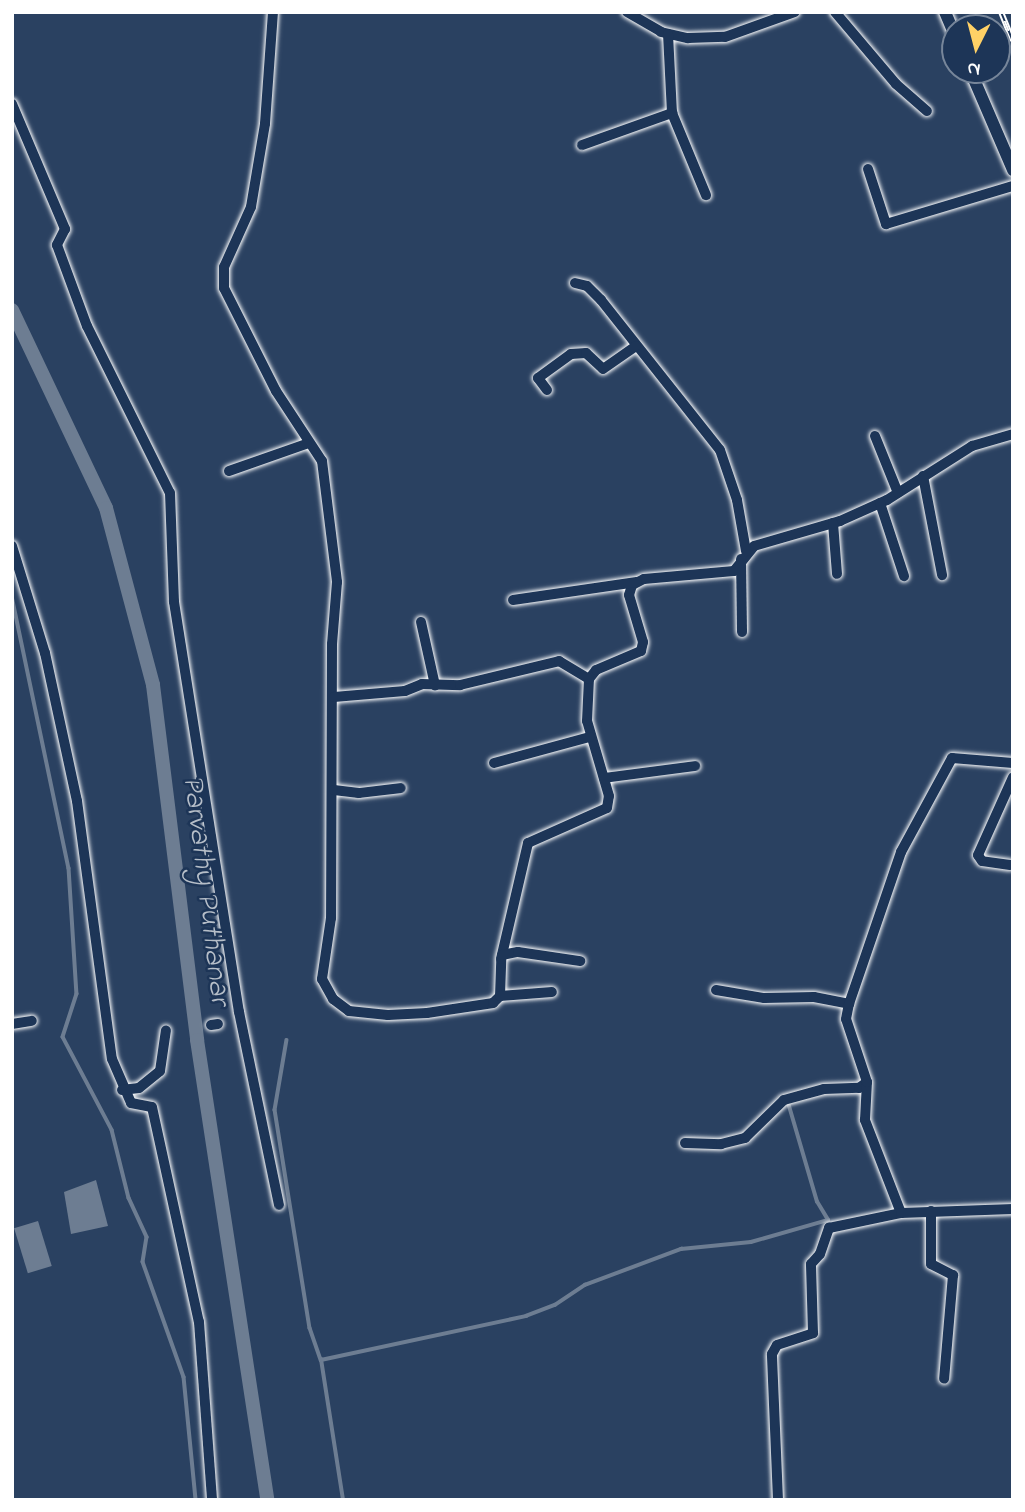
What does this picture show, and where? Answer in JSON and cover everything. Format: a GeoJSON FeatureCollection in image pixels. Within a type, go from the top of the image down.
{"type":"FeatureCollection","features":[{"type":"Feature","properties":{"kind":"street"},"geometry":{"type":"LineString","coordinates":[[273,12],[265,124],[251,207],[224,267],[224,288],[306,444],[322,461],[337,582],[331,918],[322,979],[333,999],[349,1011],[388,1016],[487,1004],[500,996],[552,992]]}},
{"type":"Feature","properties":{"kind":"street"},"geometry":{"type":"LineString","coordinates":[[627,12],[668,34],[724,37],[795,12]]}},
{"type":"Feature","properties":{"kind":"street"},"geometry":{"type":"LineString","coordinates":[[835,12],[896,84],[927,111]]}},
{"type":"Feature","properties":{"kind":"street"},"geometry":{"type":"LineString","coordinates":[[668,34],[672,113],[706,195]]}},
{"type":"Feature","properties":{"kind":"street"},"geometry":{"type":"LineString","coordinates":[[976,84],[1013,170]]}},
{"type":"Feature","properties":{"kind":"street"},"geometry":{"type":"LineString","coordinates":[[12,104],[65,229],[57,245],[87,326],[170,493],[174,602],[239,1012],[279,1205]]}},
{"type":"Feature","properties":{"kind":"street"},"geometry":{"type":"LineString","coordinates":[[582,145],[672,113]]}},
{"type":"Feature","properties":{"kind":"street"},"geometry":{"type":"LineString","coordinates":[[868,169],[886,224],[1013,186]]}},
{"type":"Feature","properties":{"kind":"street"},"geometry":{"type":"LineString","coordinates":[[575,283],[592,290],[720,450],[737,500],[744,555],[742,632]]}},
{"type":"Feature","properties":{"kind":"street"},"geometry":{"type":"LineString","coordinates":[[547,390],[538,378],[571,354],[586,353],[603,369],[636,346]]}},
{"type":"Feature","properties":{"kind":"street"},"geometry":{"type":"LineString","coordinates":[[513,600],[734,571],[744,555],[834,523],[880,503],[972,446],[1013,434]]}},
{"type":"Feature","properties":{"kind":"street"},"geometry":{"type":"LineString","coordinates":[[875,436],[898,493]]}},
{"type":"Feature","properties":{"kind":"street"},"geometry":{"type":"LineString","coordinates":[[229,471],[306,444]]}},
{"type":"Feature","properties":{"kind":"street"},"geometry":{"type":"LineString","coordinates":[[923,476],[942,575]]}},
{"type":"Feature","properties":{"kind":"street"},"geometry":{"type":"LineString","coordinates":[[880,503],[904,576]]}},
{"type":"Feature","properties":{"kind":"street"},"geometry":{"type":"LineString","coordinates":[[834,523],[837,573]]}},
{"type":"Feature","properties":{"kind":"street"},"geometry":{"type":"LineString","coordinates":[[12,546],[45,653],[77,801],[101,992],[122,1090],[131,1103],[152,1107],[198,1322],[211,1434],[212,1500]]}},
{"type":"Feature","properties":{"kind":"street"},"geometry":{"type":"LineString","coordinates":[[500,996],[502,956],[528,843],[607,808],[609,796],[590,737],[589,679],[596,670],[641,651],[643,642],[629,594],[637,582]]}},
{"type":"Feature","properties":{"kind":"street"},"geometry":{"type":"LineString","coordinates":[[421,622],[435,685]]}},
{"type":"Feature","properties":{"kind":"street"},"geometry":{"type":"LineString","coordinates":[[334,697],[435,685],[460,685],[559,661],[589,679]]}},
{"type":"Feature","properties":{"kind":"street"},"geometry":{"type":"LineString","coordinates":[[494,763],[590,737]]}},
{"type":"Feature","properties":{"kind":"street"},"geometry":{"type":"LineString","coordinates":[[901,1213],[891,1177],[868,1131],[867,1082],[846,1019],[849,1004],[901,852],[952,758],[1013,762]]}},
{"type":"Feature","properties":{"kind":"street"},"geometry":{"type":"LineString","coordinates":[[604,778],[695,766]]}},
{"type":"Feature","properties":{"kind":"street"},"geometry":{"type":"LineString","coordinates":[[1010,865],[982,860],[978,855],[1013,777]]}},
{"type":"Feature","properties":{"kind":"street"},"geometry":{"type":"LineString","coordinates":[[334,790],[359,793],[401,788]]}},
{"type":"Feature","properties":{"kind":"street"},"geometry":{"type":"LineString","coordinates":[[502,956],[518,952],[580,961]]}},
{"type":"Feature","properties":{"kind":"street"},"geometry":{"type":"LineString","coordinates":[[716,990],[764,998],[814,997],[849,1004]]}},
{"type":"Feature","properties":{"kind":"street"},"geometry":{"type":"LineString","coordinates":[[12,1024],[32,1021]]}},
{"type":"Feature","properties":{"kind":"street"},"geometry":{"type":"LineString","coordinates":[[122,1090],[139,1088],[160,1071],[166,1030]]}},
{"type":"Feature","properties":{"kind":"street"},"geometry":{"type":"LineString","coordinates":[[685,1143],[721,1144],[745,1138],[783,1100],[824,1089],[859,1088],[867,1082]]}},
{"type":"Feature","properties":{"kind":"street"},"geometry":{"type":"LineString","coordinates":[[778,1500],[772,1354],[777,1345],[813,1333],[811,1264],[830,1228],[901,1213],[1013,1210]]}},
{"type":"Feature","properties":{"kind":"street"},"geometry":{"type":"LineString","coordinates":[[931,1211],[931,1264],[953,1275],[944,1379]]}},
{"type":"Feature","properties":{"kind":"water"},"geometry":{"type":"Polygon","coordinates":[[[96,1180],[108,1226],[71,1234],[64,1192],[96,1180]]]}},
{"type":"Feature","properties":{"kind":"water"},"geometry":{"type":"Polygon","coordinates":[[[38,1221],[52,1266],[28,1273],[14,1228],[38,1221]]]}},
{"type":"Feature","properties":{"kind":"waterway","name":"Parvathy Puthanar"},"geometry":{"type":"LineString","coordinates":[[12,310],[106,508],[153,685],[197,1040],[267,1500]]}},
{"type":"Feature","properties":{"kind":"waterway"},"geometry":{"type":"LineString","coordinates":[[12,596],[69,868],[77,994],[63,1037],[112,1130],[129,1198],[147,1237],[143,1262],[184,1377],[196,1500]]}},
{"type":"Feature","properties":{"kind":"waterway"},"geometry":{"type":"LineString","coordinates":[[287,1040],[275,1110],[310,1328],[321,1360]]}},
{"type":"Feature","properties":{"kind":"waterway"},"geometry":{"type":"LineString","coordinates":[[343,1500],[321,1360],[526,1316],[555,1305],[585,1285],[681,1249],[751,1242],[828,1220],[817,1202],[789,1106]]}},
{"type":"Feature","properties":{"kind":"railway"},"geometry":{"type":"LineString","coordinates":[[1001,12],[1013,41]]}}]}
